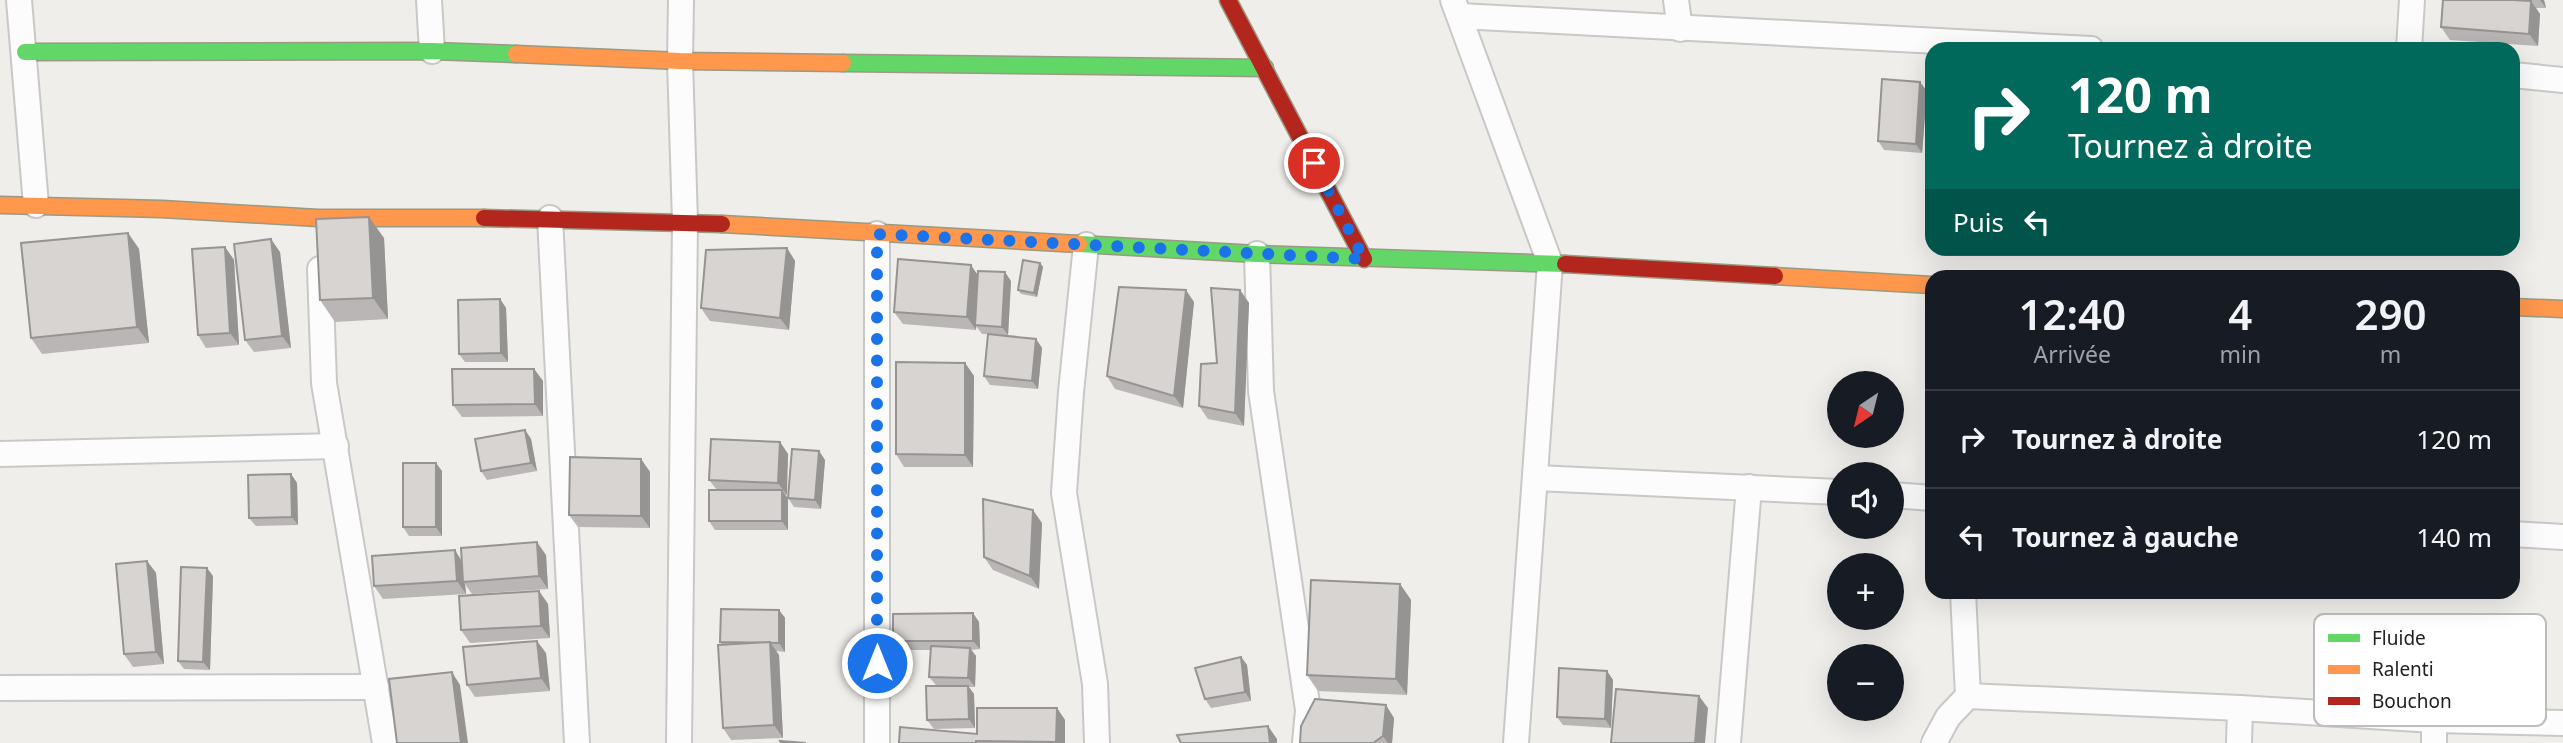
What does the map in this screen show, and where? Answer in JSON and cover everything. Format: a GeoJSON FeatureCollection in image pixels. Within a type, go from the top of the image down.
{"type":"FeatureCollection","features":[{"type":"Feature","properties":{"kind":"main road"},"geometry":{"type":"LineString","coordinates":[[1228,0],[1364,259]]}},
{"type":"Feature","properties":{"kind":"main road"},"geometry":{"type":"LineString","coordinates":[[25,51],[432,51],[680,61],[1265,68]]}},
{"type":"Feature","properties":{"kind":"main road"},"geometry":{"type":"LineString","coordinates":[[0,205],[162,209],[318,218],[550,218],[685,222],[1257,254],[1550,263],[1925,285]]}},
{"type":"Feature","properties":{"kind":"main road"},"geometry":{"type":"LineString","coordinates":[[2520,307],[2563,309]]}},
{"type":"Feature","properties":{"kind":"street"},"geometry":{"type":"LineString","coordinates":[[19,0],[36,205]]}},
{"type":"Feature","properties":{"kind":"street"},"geometry":{"type":"LineString","coordinates":[[429,0],[432,51]]}},
{"type":"Feature","properties":{"kind":"street"},"geometry":{"type":"LineString","coordinates":[[679,743],[685,222],[681,0]]}},
{"type":"Feature","properties":{"kind":"street"},"geometry":{"type":"LineString","coordinates":[[1676,0],[1680,29]]}},
{"type":"Feature","properties":{"kind":"street"},"geometry":{"type":"LineString","coordinates":[[2409,42],[2412,0]]}},
{"type":"Feature","properties":{"kind":"street"},"geometry":{"type":"LineString","coordinates":[[1516,743],[1550,263],[1456,8],[1680,29],[1947,42]]}},
{"type":"Feature","properties":{"kind":"street"},"geometry":{"type":"LineString","coordinates":[[2520,76],[2563,80]]}},
{"type":"Feature","properties":{"kind":"street"},"geometry":{"type":"LineString","coordinates":[[318,218],[324,383],[385,743]]}},
{"type":"Feature","properties":{"kind":"street"},"geometry":{"type":"LineString","coordinates":[[550,218],[577,743]]}},
{"type":"Feature","properties":{"kind":"street"},"geometry":{"type":"LineString","coordinates":[[877,234],[877,743]]}},
{"type":"Feature","properties":{"kind":"street"},"geometry":{"type":"LineString","coordinates":[[1086,244],[1071,392],[1065,493],[1095,684],[1097,743]]}},
{"type":"Feature","properties":{"kind":"street"},"geometry":{"type":"LineString","coordinates":[[1257,254],[1261,391],[1308,710],[1305,743]]}},
{"type":"Feature","properties":{"kind":"street"},"geometry":{"type":"LineString","coordinates":[[0,454],[336,446]]}},
{"type":"Feature","properties":{"kind":"street"},"geometry":{"type":"LineString","coordinates":[[1536,478],[1827,491]]}},
{"type":"Feature","properties":{"kind":"street"},"geometry":{"type":"LineString","coordinates":[[1728,743],[1749,487]]}},
{"type":"Feature","properties":{"kind":"street"},"geometry":{"type":"LineString","coordinates":[[1904,496],[1925,497]]}},
{"type":"Feature","properties":{"kind":"street"},"geometry":{"type":"LineString","coordinates":[[2520,534],[2563,537]]}},
{"type":"Feature","properties":{"kind":"street"},"geometry":{"type":"LineString","coordinates":[[1934,743],[1948,717],[1968,696],[1963,599]]}},
{"type":"Feature","properties":{"kind":"street"},"geometry":{"type":"LineString","coordinates":[[0,688],[376,687]]}},
{"type":"Feature","properties":{"kind":"street"},"geometry":{"type":"LineString","coordinates":[[1968,696],[2240,708],[2314,717]]}},
{"type":"Feature","properties":{"kind":"street"},"geometry":{"type":"LineString","coordinates":[[2239,743],[2240,708]]}},
{"type":"Feature","properties":{"kind":"street"},"geometry":{"type":"LineString","coordinates":[[2392,726],[2434,731],[2515,726]]}},
{"type":"Feature","properties":{"kind":"building"},"geometry":{"type":"Polygon","coordinates":[[[2443,0],[2531,1],[2529,34],[2441,27],[2443,0]]]}},
{"type":"Feature","properties":{"kind":"building"},"geometry":{"type":"Polygon","coordinates":[[[1882,79],[1920,82],[1916,144],[1878,141],[1882,79]]]}},
{"type":"Feature","properties":{"kind":"building"},"geometry":{"type":"Polygon","coordinates":[[[369,217],[373,298],[320,300],[316,219],[369,217]]]}},
{"type":"Feature","properties":{"kind":"building"},"geometry":{"type":"Polygon","coordinates":[[[128,233],[137,327],[31,338],[21,243],[128,233]]]}},
{"type":"Feature","properties":{"kind":"building"},"geometry":{"type":"Polygon","coordinates":[[[271,239],[282,336],[245,340],[234,244],[271,239]]]}},
{"type":"Feature","properties":{"kind":"building"},"geometry":{"type":"Polygon","coordinates":[[[225,247],[230,333],[198,335],[192,249],[225,247]]]}},
{"type":"Feature","properties":{"kind":"building"},"geometry":{"type":"Polygon","coordinates":[[[787,248],[780,318],[701,308],[706,250],[787,248]]]}},
{"type":"Feature","properties":{"kind":"building"},"geometry":{"type":"Polygon","coordinates":[[[898,259],[971,265],[967,317],[894,312],[898,259]]]}},
{"type":"Feature","properties":{"kind":"building"},"geometry":{"type":"Polygon","coordinates":[[[1023,260],[1040,263],[1034,293],[1018,290],[1023,260]]]}},
{"type":"Feature","properties":{"kind":"building"},"geometry":{"type":"Polygon","coordinates":[[[978,271],[1005,272],[1002,327],[975,325],[978,271]]]}},
{"type":"Feature","properties":{"kind":"building"},"geometry":{"type":"Polygon","coordinates":[[[1119,287],[1186,290],[1174,396],[1107,376],[1119,287]]]}},
{"type":"Feature","properties":{"kind":"building"},"geometry":{"type":"Polygon","coordinates":[[[1211,288],[1240,290],[1235,413],[1199,406],[1201,364],[1217,363],[1211,288]]]}},
{"type":"Feature","properties":{"kind":"building"},"geometry":{"type":"Polygon","coordinates":[[[500,299],[501,353],[459,354],[458,300],[500,299]]]}},
{"type":"Feature","properties":{"kind":"building"},"geometry":{"type":"Polygon","coordinates":[[[988,334],[1036,339],[1032,381],[984,376],[988,334]]]}},
{"type":"Feature","properties":{"kind":"building"},"geometry":{"type":"Polygon","coordinates":[[[896,362],[965,363],[965,455],[896,454],[896,362]]]}},
{"type":"Feature","properties":{"kind":"building"},"geometry":{"type":"Polygon","coordinates":[[[452,369],[534,369],[535,404],[453,405],[452,369]]]}},
{"type":"Feature","properties":{"kind":"building"},"geometry":{"type":"Polygon","coordinates":[[[525,430],[531,463],[481,471],[475,439],[525,430]]]}},
{"type":"Feature","properties":{"kind":"building"},"geometry":{"type":"Polygon","coordinates":[[[711,439],[780,442],[778,483],[709,480],[711,439]]]}},
{"type":"Feature","properties":{"kind":"building"},"geometry":{"type":"Polygon","coordinates":[[[792,449],[819,451],[815,500],[788,498],[792,449]]]}},
{"type":"Feature","properties":{"kind":"building"},"geometry":{"type":"Polygon","coordinates":[[[570,457],[641,459],[641,516],[569,515],[570,457]]]}},
{"type":"Feature","properties":{"kind":"building"},"geometry":{"type":"Polygon","coordinates":[[[403,463],[436,463],[436,527],[403,527],[403,463]]]}},
{"type":"Feature","properties":{"kind":"building"},"geometry":{"type":"Polygon","coordinates":[[[291,474],[292,517],[249,518],[248,475],[291,474]]]}},
{"type":"Feature","properties":{"kind":"building"},"geometry":{"type":"Polygon","coordinates":[[[709,490],[782,490],[782,521],[709,521],[709,490]]]}},
{"type":"Feature","properties":{"kind":"building"},"geometry":{"type":"Polygon","coordinates":[[[983,499],[1033,510],[1030,576],[984,557],[983,499]]]}},
{"type":"Feature","properties":{"kind":"building"},"geometry":{"type":"Polygon","coordinates":[[[537,542],[539,576],[463,582],[461,548],[537,542]]]}},
{"type":"Feature","properties":{"kind":"building"},"geometry":{"type":"Polygon","coordinates":[[[455,550],[457,581],[374,586],[372,556],[455,550]]]}},
{"type":"Feature","properties":{"kind":"building"},"geometry":{"type":"Polygon","coordinates":[[[147,561],[156,652],[124,654],[116,564],[147,561]]]}},
{"type":"Feature","properties":{"kind":"building"},"geometry":{"type":"Polygon","coordinates":[[[181,567],[207,568],[203,662],[178,661],[181,567]]]}},
{"type":"Feature","properties":{"kind":"building"},"geometry":{"type":"Polygon","coordinates":[[[1311,580],[1400,584],[1396,679],[1307,675],[1311,580]]]}},
{"type":"Feature","properties":{"kind":"building"},"geometry":{"type":"Polygon","coordinates":[[[539,591],[541,626],[461,630],[459,596],[539,591]]]}},
{"type":"Feature","properties":{"kind":"building"},"geometry":{"type":"Polygon","coordinates":[[[721,609],[779,610],[779,643],[720,642],[721,609]]]}},
{"type":"Feature","properties":{"kind":"building"},"geometry":{"type":"Polygon","coordinates":[[[973,613],[973,641],[893,641],[893,614],[973,613]]]}},
{"type":"Feature","properties":{"kind":"building"},"geometry":{"type":"Polygon","coordinates":[[[537,641],[541,678],[467,685],[463,647],[537,641]]]}},
{"type":"Feature","properties":{"kind":"building"},"geometry":{"type":"Polygon","coordinates":[[[770,642],[774,725],[723,728],[718,645],[770,642]]]}},
{"type":"Feature","properties":{"kind":"building"},"geometry":{"type":"Polygon","coordinates":[[[931,646],[970,648],[968,678],[929,677],[931,646]]]}},
{"type":"Feature","properties":{"kind":"building"},"geometry":{"type":"Polygon","coordinates":[[[1241,657],[1245,692],[1205,699],[1195,668],[1241,657]]]}},
{"type":"Feature","properties":{"kind":"building"},"geometry":{"type":"Polygon","coordinates":[[[1559,668],[1607,671],[1605,719],[1557,717],[1559,668]]]}},
{"type":"Feature","properties":{"kind":"building"},"geometry":{"type":"Polygon","coordinates":[[[452,672],[461,743],[397,743],[389,679],[452,672]]]}},
{"type":"Feature","properties":{"kind":"building"},"geometry":{"type":"Polygon","coordinates":[[[926,686],[968,686],[969,719],[927,720],[926,686]]]}},
{"type":"Feature","properties":{"kind":"building"},"geometry":{"type":"Polygon","coordinates":[[[1616,689],[1699,696],[1695,743],[1611,743],[1616,689]]]}},
{"type":"Feature","properties":{"kind":"building"},"geometry":{"type":"Polygon","coordinates":[[[1315,699],[1386,705],[1383,736],[1373,743],[1300,743],[1301,726],[1315,699]]]}},
{"type":"Feature","properties":{"kind":"building"},"geometry":{"type":"Polygon","coordinates":[[[977,708],[1057,708],[1056,742],[899,743],[900,727],[977,734],[977,708]]]}},
{"type":"Feature","properties":{"kind":"building"},"geometry":{"type":"Polygon","coordinates":[[[1268,726],[1270,743],[1181,743],[1177,735],[1268,726]]]}},
{"type":"Feature","properties":{"kind":"traffic: fast"},"geometry":{"type":"LineString","coordinates":[[25,52],[432,51],[516,54]]}},
{"type":"Feature","properties":{"kind":"traffic: fast"},"geometry":{"type":"LineString","coordinates":[[843,63],[1265,68]]}},
{"type":"Feature","properties":{"kind":"traffic: fast"},"geometry":{"type":"LineString","coordinates":[[1079,244],[1257,254],[1565,264]]}},
{"type":"Feature","properties":{"kind":"traffic: slow"},"geometry":{"type":"LineString","coordinates":[[516,54],[680,61],[843,63]]}},
{"type":"Feature","properties":{"kind":"traffic: slow"},"geometry":{"type":"LineString","coordinates":[[0,205],[162,209],[318,218],[484,218]]}},
{"type":"Feature","properties":{"kind":"traffic: slow"},"geometry":{"type":"LineString","coordinates":[[722,224],[1079,244]]}},
{"type":"Feature","properties":{"kind":"traffic: slow"},"geometry":{"type":"LineString","coordinates":[[1775,276],[1925,285]]}},
{"type":"Feature","properties":{"kind":"traffic: slow"},"geometry":{"type":"LineString","coordinates":[[2520,307],[2563,309]]}},
{"type":"Feature","properties":{"kind":"traffic: jam"},"geometry":{"type":"LineString","coordinates":[[1228,0],[1364,259]]}},
{"type":"Feature","properties":{"kind":"traffic: jam"},"geometry":{"type":"LineString","coordinates":[[484,218],[722,224]]}},
{"type":"Feature","properties":{"kind":"traffic: jam"},"geometry":{"type":"LineString","coordinates":[[1565,264],[1775,276]]}},
{"type":"Feature","properties":{"kind":"route"},"geometry":{"type":"LineString","coordinates":[[877,663],[877,234],[1364,259],[1314,163]]}}]}
